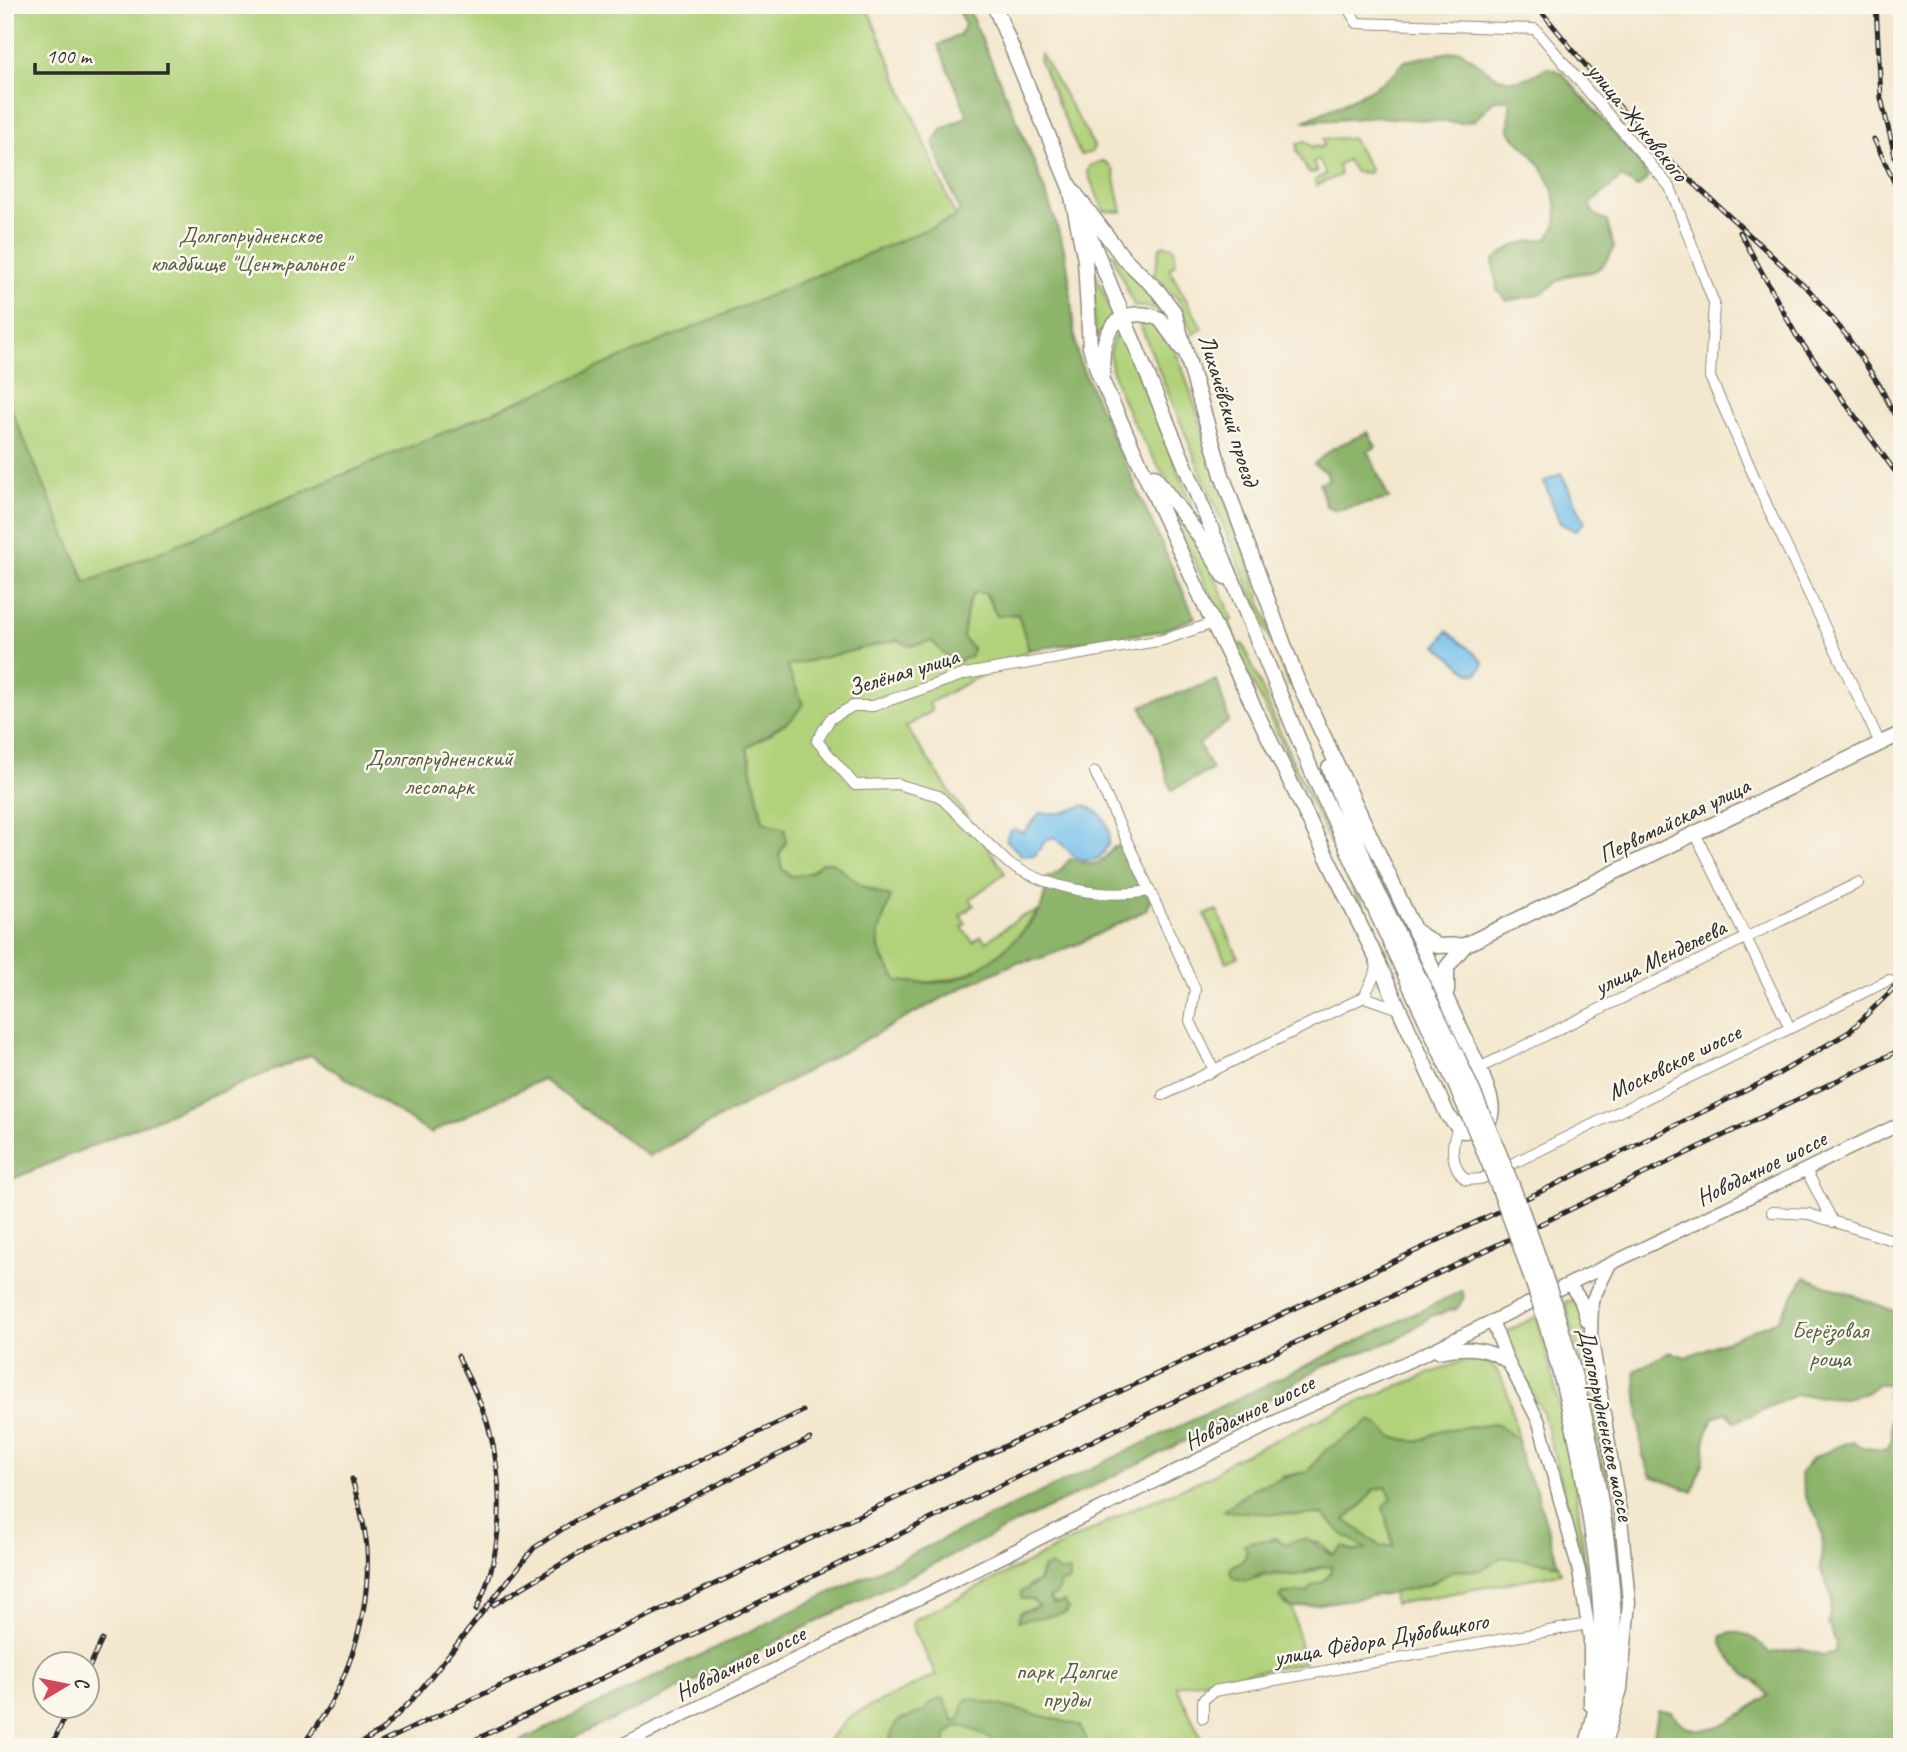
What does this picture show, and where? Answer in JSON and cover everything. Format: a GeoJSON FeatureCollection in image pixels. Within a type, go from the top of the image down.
{"type":"FeatureCollection","features":[{"type":"Feature","properties":{"kind":"main road","name":"Лихачёвский проезд"},"geometry":{"type":"LineString","coordinates":[[993,5],[1245,608],[1373,882]]}},
{"type":"Feature","properties":{"kind":"main road","name":"Лихачёвский проезд"},"geometry":{"type":"LineString","coordinates":[[1070,187],[1122,256],[1166,300],[1180,327],[1222,475],[1392,935]]}},
{"type":"Feature","properties":{"kind":"main road","name":"Лихачёвский проезд"},"geometry":{"type":"LineString","coordinates":[[1070,187],[1086,271],[1090,347],[1138,456]]}},
{"type":"Feature","properties":{"kind":"main road"},"geometry":{"type":"LineString","coordinates":[[1104,384],[1102,347],[1112,327],[1124,317],[1141,314],[1160,319],[1177,339],[1192,367]]}},
{"type":"Feature","properties":{"kind":"main road"},"geometry":{"type":"LineString","coordinates":[[1138,456],[1198,533],[1245,608]]}},
{"type":"Feature","properties":{"kind":"main road"},"geometry":{"type":"LineString","coordinates":[[1138,456],[1213,623],[1377,960],[1448,1116],[1458,1128],[1470,1130],[1484,1125],[1493,1110],[1479,1068],[1449,1003],[1445,976],[1447,967],[1465,945]]}},
{"type":"Feature","properties":{"kind":"main road","name":"Лихачёвский проезд"},"geometry":{"type":"LineString","coordinates":[[1268,661],[1312,774],[1392,935]]}},
{"type":"Feature","properties":{"kind":"main road","name":"Лихачёвский проезд"},"geometry":{"type":"LineString","coordinates":[[1295,675],[1449,1003]]}},
{"type":"Feature","properties":{"kind":"main road","name":"Первомайская улица"},"geometry":{"type":"LineString","coordinates":[[1465,945],[1902,733]]}},
{"type":"Feature","properties":{"kind":"main road"},"geometry":{"type":"LineString","coordinates":[[1413,929],[1438,946],[1465,945]]}},
{"type":"Feature","properties":{"kind":"main road","name":"Долгопрудненское шоссе"},"geometry":{"type":"LineString","coordinates":[[1392,935],[1508,1175],[1569,1346],[1586,1452],[1609,1565],[1614,1633],[1610,1683],[1596,1747]]}},
{"type":"Feature","properties":{"kind":"main road","name":"Долгопрудненское шоссе"},"geometry":{"type":"LineString","coordinates":[[1584,1747],[1598,1685],[1601,1623],[1586,1452]]}},
{"type":"Feature","properties":{"kind":"street","name":"улица Жуковского"},"geometry":{"type":"LineString","coordinates":[[1346,5],[1357,23],[1535,29],[1670,187],[1714,303],[1710,377],[1781,535],[1880,743]]}},
{"type":"Feature","properties":{"kind":"street","name":"Зелёная улица"},"geometry":{"type":"LineString","coordinates":[[1150,891],[1127,895],[1071,888],[1019,870],[1008,863],[939,796],[897,784],[855,785],[817,741],[830,719],[853,706],[873,706],[965,674],[1163,639],[1213,623]]}},
{"type":"Feature","properties":{"kind":"street"},"geometry":{"type":"LineString","coordinates":[[1096,772],[1195,989],[1191,1021],[1214,1070]]}},
{"type":"Feature","properties":{"kind":"street"},"geometry":{"type":"LineString","coordinates":[[1696,835],[1790,1028]]}},
{"type":"Feature","properties":{"kind":"street","name":"улица Менделеева"},"geometry":{"type":"LineString","coordinates":[[1479,1068],[1858,883]]}},
{"type":"Feature","properties":{"kind":"street"},"geometry":{"type":"LineString","coordinates":[[1163,1095],[1364,997],[1376,972],[1377,960]]}},
{"type":"Feature","properties":{"kind":"street","name":"Московское шоссе"},"geometry":{"type":"LineString","coordinates":[[1458,1128],[1453,1143],[1456,1165],[1466,1180],[1476,1180],[1889,980]]}},
{"type":"Feature","properties":{"kind":"street"},"geometry":{"type":"LineString","coordinates":[[1364,997],[1399,1009]]}},
{"type":"Feature","properties":{"kind":"street","name":"Новодачное шоссе"},"geometry":{"type":"LineString","coordinates":[[618,1747],[1291,1414],[1418,1357],[1902,1123]]}},
{"type":"Feature","properties":{"kind":"street"},"geometry":{"type":"LineString","coordinates":[[1806,1170],[1833,1222]]}},
{"type":"Feature","properties":{"kind":"street"},"geometry":{"type":"LineString","coordinates":[[1772,1212],[1796,1212],[1902,1243]]}},
{"type":"Feature","properties":{"kind":"street"},"geometry":{"type":"LineString","coordinates":[[1591,1334],[1592,1301],[1609,1265]]}},
{"type":"Feature","properties":{"kind":"street"},"geometry":{"type":"LineString","coordinates":[[1569,1284],[1580,1300],[1591,1334],[1619,1506],[1628,1593],[1621,1689],[1604,1747]]}},
{"type":"Feature","properties":{"kind":"street"},"geometry":{"type":"LineString","coordinates":[[1492,1321],[1509,1364],[1539,1422],[1579,1571],[1588,1623],[1591,1681],[1584,1747]]}},
{"type":"Feature","properties":{"kind":"street"},"geometry":{"type":"LineString","coordinates":[[1418,1357],[1470,1348],[1497,1354],[1509,1364]]}},
{"type":"Feature","properties":{"kind":"street","name":"улица Фёдора Дубовицкого"},"geometry":{"type":"LineString","coordinates":[[1203,1718],[1203,1700],[1214,1691],[1588,1623]]}},
{"type":"Feature","properties":{"kind":"green space","name":"Долгопрудненское кладбище \"Центральное\""},"geometry":{"type":"Polygon","coordinates":[[[5,5],[866,5],[956,217],[86,583],[12,412],[5,382],[5,5]]]}},
{"type":"Feature","properties":{"kind":"green space","name":"Долгопрудненский лесопарк"},"geometry":{"type":"Polygon","coordinates":[[[957,5],[967,5],[1029,150],[1051,209],[1068,269],[1079,361],[1195,618],[1162,631],[1029,650],[1018,614],[997,616],[986,593],[973,593],[968,605],[963,637],[973,649],[970,657],[958,661],[945,655],[932,641],[910,646],[898,640],[787,666],[803,704],[792,719],[747,747],[763,822],[785,829],[786,841],[779,855],[782,869],[790,876],[799,875],[811,872],[821,863],[832,862],[863,887],[891,897],[878,941],[883,958],[898,981],[938,983],[962,977],[982,966],[1034,919],[1043,902],[1047,878],[1058,873],[1070,859],[1091,864],[1101,862],[1114,847],[1124,844],[1150,900],[1146,910],[1080,943],[1039,959],[1016,963],[967,985],[649,1156],[542,1079],[430,1133],[310,1055],[5,1182],[5,382],[12,412],[86,583],[956,217],[959,210],[933,143],[942,129],[968,116],[938,45],[960,35],[965,26],[957,5]]]}},
{"type":"Feature","properties":{"kind":"green space"},"geometry":{"type":"Polygon","coordinates":[[[1460,50],[1500,78],[1521,80],[1547,67],[1561,72],[1642,165],[1648,179],[1637,188],[1622,177],[1590,204],[1594,214],[1607,221],[1614,248],[1595,271],[1569,275],[1534,296],[1507,301],[1497,290],[1493,261],[1518,245],[1547,239],[1553,230],[1557,208],[1539,163],[1509,131],[1510,100],[1494,100],[1475,120],[1462,123],[1379,117],[1303,122],[1371,89],[1395,72],[1405,61],[1460,50]]]}},
{"type":"Feature","properties":{"kind":"green space"},"geometry":{"type":"Polygon","coordinates":[[[1041,54],[1094,146],[1092,152],[1081,155],[1078,150],[1039,59],[1041,54]]]}},
{"type":"Feature","properties":{"kind":"green space"},"geometry":{"type":"Polygon","coordinates":[[[1352,138],[1370,169],[1369,173],[1355,172],[1347,160],[1338,165],[1340,175],[1316,186],[1315,180],[1326,174],[1319,160],[1313,163],[1317,172],[1309,174],[1297,151],[1297,144],[1305,141],[1312,147],[1317,145],[1319,148],[1324,145],[1323,139],[1352,138]]]}},
{"type":"Feature","properties":{"kind":"green space"},"geometry":{"type":"Polygon","coordinates":[[[1104,161],[1113,169],[1122,212],[1104,211],[1087,172],[1089,166],[1104,161]]]}},
{"type":"Feature","properties":{"kind":"green space"},"geometry":{"type":"Polygon","coordinates":[[[1160,247],[1174,247],[1176,263],[1169,269],[1202,328],[1193,334],[1178,299],[1154,275],[1160,247]]]}},
{"type":"Feature","properties":{"kind":"green space"},"geometry":{"type":"Polygon","coordinates":[[[1111,252],[1156,294],[1170,317],[1152,308],[1134,306],[1111,252]]]}},
{"type":"Feature","properties":{"kind":"green space"},"geometry":{"type":"Polygon","coordinates":[[[1093,267],[1112,315],[1097,338],[1094,325],[1093,267]]]}},
{"type":"Feature","properties":{"kind":"green space"},"geometry":{"type":"Polygon","coordinates":[[[1148,321],[1165,334],[1182,367],[1264,611],[1292,685],[1289,685],[1139,322],[1148,321]]]}},
{"type":"Feature","properties":{"kind":"green space"},"geometry":{"type":"Polygon","coordinates":[[[1120,329],[1201,527],[1145,445],[1121,396],[1110,354],[1113,340],[1120,329]]]}},
{"type":"Feature","properties":{"kind":"green space"},"geometry":{"type":"Polygon","coordinates":[[[1368,432],[1376,447],[1368,451],[1389,499],[1336,510],[1326,506],[1319,483],[1329,480],[1326,472],[1314,464],[1333,448],[1368,432]]]}},
{"type":"Feature","properties":{"kind":"green space"},"geometry":{"type":"Polygon","coordinates":[[[1165,500],[1195,543],[1220,587],[1232,620],[1229,622],[1239,646],[1243,644],[1291,757],[1386,951],[1383,954],[1165,500]]]}},
{"type":"Feature","properties":{"kind":"green space"},"geometry":{"type":"Polygon","coordinates":[[[973,593],[985,593],[997,616],[1018,614],[1029,650],[929,703],[932,711],[906,727],[1005,873],[970,899],[974,905],[960,916],[966,923],[962,927],[973,942],[981,936],[986,942],[1020,917],[1039,911],[1007,948],[983,966],[942,981],[898,981],[879,955],[877,891],[816,869],[801,876],[790,876],[782,869],[779,855],[786,841],[763,822],[747,747],[772,733],[786,666],[898,640],[910,646],[932,641],[945,655],[959,661],[968,605],[973,593]]]}},
{"type":"Feature","properties":{"kind":"green space"},"geometry":{"type":"Polygon","coordinates":[[[1217,680],[1229,721],[1199,744],[1212,770],[1171,790],[1155,734],[1141,706],[1217,680]]]}},
{"type":"Feature","properties":{"kind":"green space"},"geometry":{"type":"Polygon","coordinates":[[[1217,910],[1238,957],[1226,962],[1205,915],[1217,910]]]}},
{"type":"Feature","properties":{"kind":"green space","name":"Берёзовая роща"},"geometry":{"type":"Polygon","coordinates":[[[1805,1277],[1902,1314],[1902,1747],[1652,1747],[1658,1711],[1672,1712],[1682,1724],[1694,1729],[1706,1729],[1733,1719],[1769,1695],[1733,1662],[1721,1636],[1729,1633],[1748,1635],[1769,1653],[1801,1649],[1823,1655],[1835,1652],[1836,1642],[1828,1625],[1832,1597],[1820,1568],[1823,1543],[1819,1520],[1805,1496],[1800,1473],[1812,1459],[1843,1444],[1853,1442],[1865,1448],[1887,1450],[1892,1439],[1891,1421],[1898,1412],[1897,1405],[1887,1396],[1889,1384],[1878,1384],[1866,1393],[1843,1398],[1796,1395],[1735,1422],[1727,1412],[1713,1418],[1706,1435],[1704,1460],[1693,1492],[1651,1476],[1642,1454],[1635,1371],[1670,1352],[1686,1357],[1778,1320],[1805,1277]]]}},
{"type":"Feature","properties":{"kind":"green space"},"geometry":{"type":"Polygon","coordinates":[[[1462,1291],[1464,1297],[1457,1309],[1431,1316],[1398,1339],[1321,1367],[1260,1404],[700,1679],[554,1747],[508,1747],[1462,1291]]]}},
{"type":"Feature","properties":{"kind":"green space"},"geometry":{"type":"Polygon","coordinates":[[[1573,1300],[1583,1313],[1622,1569],[1619,1570],[1591,1404],[1565,1302],[1573,1300]]]}},
{"type":"Feature","properties":{"kind":"green space"},"geometry":{"type":"Polygon","coordinates":[[[1537,1316],[1572,1455],[1587,1580],[1543,1413],[1505,1340],[1508,1331],[1537,1316]]]}},
{"type":"Feature","properties":{"kind":"green space","name":"парк Долгие пруды"},"geometry":{"type":"Polygon","coordinates":[[[1472,1357],[1494,1368],[1501,1378],[1510,1402],[1518,1440],[1496,1424],[1442,1430],[1418,1442],[1392,1437],[1326,1450],[1308,1471],[1281,1477],[1297,1515],[1323,1514],[1344,1535],[1367,1549],[1334,1555],[1318,1542],[1286,1544],[1275,1538],[1263,1542],[1250,1541],[1244,1560],[1232,1567],[1246,1581],[1263,1576],[1303,1574],[1331,1565],[1331,1572],[1323,1583],[1311,1586],[1308,1592],[1301,1595],[1283,1593],[1284,1604],[1292,1608],[1304,1663],[1176,1686],[1206,1747],[822,1747],[850,1716],[936,1675],[912,1626],[914,1620],[1137,1507],[1211,1476],[1232,1460],[1343,1408],[1472,1357]],[[1041,1571],[1038,1582],[1029,1585],[1032,1599],[1040,1606],[1020,1612],[1019,1620],[1065,1613],[1049,1598],[1060,1582],[1067,1582],[1060,1572],[1041,1571]]]}},
{"type":"Feature","properties":{"kind":"green space"},"geometry":{"type":"Polygon","coordinates":[[[1372,1420],[1392,1437],[1418,1442],[1442,1430],[1496,1424],[1518,1440],[1523,1467],[1536,1489],[1558,1564],[1502,1557],[1480,1570],[1453,1571],[1430,1584],[1392,1593],[1292,1608],[1279,1598],[1282,1593],[1308,1592],[1311,1586],[1323,1582],[1331,1572],[1331,1566],[1318,1567],[1299,1575],[1265,1573],[1246,1581],[1233,1578],[1230,1572],[1232,1566],[1244,1560],[1247,1551],[1244,1544],[1251,1542],[1275,1538],[1286,1544],[1302,1539],[1333,1555],[1343,1546],[1354,1552],[1366,1549],[1344,1535],[1323,1514],[1223,1511],[1255,1487],[1308,1471],[1326,1450],[1372,1420]],[[1386,1487],[1373,1490],[1365,1502],[1345,1520],[1381,1547],[1394,1546],[1383,1508],[1392,1498],[1386,1487]]]}},
{"type":"Feature","properties":{"kind":"green space"},"geometry":{"type":"Polygon","coordinates":[[[1386,1487],[1392,1498],[1386,1521],[1394,1546],[1381,1547],[1345,1520],[1365,1502],[1373,1490],[1386,1487]]]}},
{"type":"Feature","properties":{"kind":"green space"},"geometry":{"type":"Polygon","coordinates":[[[1502,1557],[1558,1564],[1561,1573],[1394,1604],[1392,1593],[1430,1584],[1453,1571],[1480,1570],[1502,1557]]]}},
{"type":"Feature","properties":{"kind":"green space"},"geometry":{"type":"Polygon","coordinates":[[[1050,1566],[1060,1572],[1070,1571],[1070,1581],[1060,1583],[1056,1595],[1049,1598],[1052,1604],[1065,1602],[1068,1608],[1065,1613],[1019,1621],[1021,1612],[1039,1606],[1032,1599],[1022,1599],[1021,1592],[1038,1582],[1043,1568],[1050,1566]]]}},
{"type":"Feature","properties":{"kind":"green space"},"geometry":{"type":"Polygon","coordinates":[[[943,1698],[954,1721],[959,1720],[965,1700],[970,1698],[1075,1724],[1080,1726],[1087,1740],[1084,1747],[1016,1748],[957,1726],[947,1734],[944,1747],[884,1747],[889,1743],[893,1728],[900,1720],[924,1712],[930,1703],[943,1698]]]}},
{"type":"Feature","properties":{"kind":"water"},"geometry":{"type":"Polygon","coordinates":[[[1561,473],[1585,522],[1575,531],[1560,523],[1544,482],[1561,473]]]}},
{"type":"Feature","properties":{"kind":"water"},"geometry":{"type":"Polygon","coordinates":[[[1447,631],[1480,658],[1484,664],[1477,674],[1470,673],[1437,646],[1447,631]]]}},
{"type":"Feature","properties":{"kind":"water"},"geometry":{"type":"Polygon","coordinates":[[[1085,805],[1100,815],[1108,828],[1108,843],[1099,858],[1079,858],[1054,837],[1045,841],[1035,855],[1022,856],[1006,840],[1009,832],[1014,829],[1023,833],[1040,813],[1062,813],[1085,805]]]}},
{"type":"Feature","properties":{"kind":"railway"},"geometry":{"type":"LineString","coordinates":[[1536,5],[1646,139],[1810,291],[1846,335],[1880,386],[1902,430]]}},
{"type":"Feature","properties":{"kind":"railway"},"geometry":{"type":"LineString","coordinates":[[1876,5],[1881,98],[1902,185]]}},
{"type":"Feature","properties":{"kind":"railway"},"geometry":{"type":"LineString","coordinates":[[1874,139],[1902,199]]}},
{"type":"Feature","properties":{"kind":"railway"},"geometry":{"type":"LineString","coordinates":[[1740,232],[1796,335],[1902,481]]}},
{"type":"Feature","properties":{"kind":"railway"},"geometry":{"type":"LineString","coordinates":[[372,1747],[1569,1178],[1773,1077],[1849,1032],[1902,977]]}},
{"type":"Feature","properties":{"kind":"railway"},"geometry":{"type":"LineString","coordinates":[[460,1747],[1902,1049]]}},
{"type":"Feature","properties":{"kind":"railway"},"geometry":{"type":"LineString","coordinates":[[458,1356],[488,1425],[494,1448],[499,1495],[497,1542],[485,1588],[476,1610]]}},
{"type":"Feature","properties":{"kind":"railway"},"geometry":{"type":"LineString","coordinates":[[354,1747],[381,1731],[413,1699],[534,1548],[576,1520],[803,1411]]}},
{"type":"Feature","properties":{"kind":"railway"},"geometry":{"type":"LineString","coordinates":[[493,1605],[578,1554],[810,1439]]}},
{"type":"Feature","properties":{"kind":"railway"},"geometry":{"type":"LineString","coordinates":[[300,1747],[330,1704],[342,1679],[360,1627],[365,1600],[367,1548],[352,1479]]}},
{"type":"Feature","properties":{"kind":"railway"},"geometry":{"type":"LineString","coordinates":[[97,1650],[102,1640]]}},
{"type":"Feature","properties":{"kind":"railway"},"geometry":{"type":"LineString","coordinates":[[51,1747],[64,1720]]}}]}
